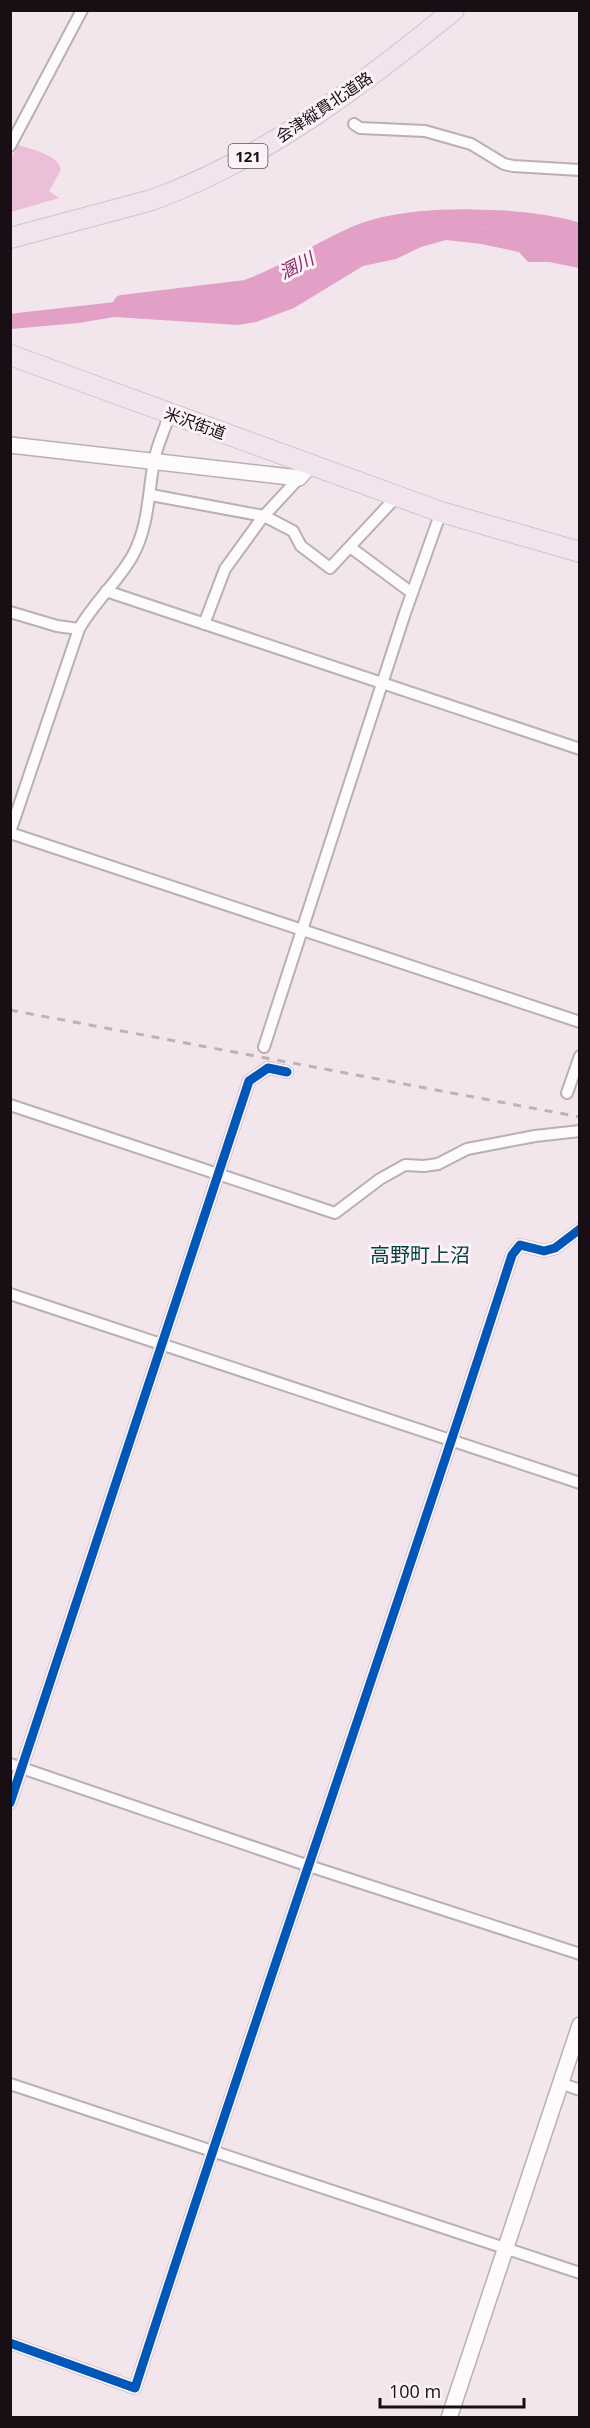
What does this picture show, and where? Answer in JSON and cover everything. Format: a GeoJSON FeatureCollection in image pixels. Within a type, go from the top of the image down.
{"type":"FeatureCollection","features":[{"type":"Feature","properties":{"kind":"highway","name":"会津縦貫北道路"},"geometry":{"type":"LineString","coordinates":[[10,224],[81,209],[148,189],[230,154],[286,125],[330,97],[443,10]]}},
{"type":"Feature","properties":{"kind":"highway","name":"会津縦貫北道路"},"geometry":{"type":"LineString","coordinates":[[10,238],[152,200],[225,168],[266,146],[334,103],[454,10]]}},
{"type":"Feature","properties":{"kind":"highway","name":"米沢街道"},"geometry":{"type":"LineString","coordinates":[[10,354],[168,419],[306,470],[389,492],[441,512],[579,552]]}},
{"type":"Feature","properties":{"kind":"highway","name":"米沢街道"},"geometry":{"type":"LineString","coordinates":[[10,369],[168,419]]}},
{"type":"Feature","properties":{"kind":"street"},"geometry":{"type":"LineString","coordinates":[[12,141],[82,10]]}},
{"type":"Feature","properties":{"kind":"street"},"geometry":{"type":"LineString","coordinates":[[354,124],[360,128],[424,131],[471,144],[504,164],[579,170]]}},
{"type":"Feature","properties":{"kind":"street"},"geometry":{"type":"LineString","coordinates":[[168,419],[154,460],[151,495],[145,524],[133,556],[89,610],[79,628],[10,833],[579,1022]]}},
{"type":"Feature","properties":{"kind":"street"},"geometry":{"type":"LineString","coordinates":[[10,445],[154,460],[306,470]]}},
{"type":"Feature","properties":{"kind":"street"},"geometry":{"type":"LineString","coordinates":[[204,624],[225,569],[264,516],[306,470]]}},
{"type":"Feature","properties":{"kind":"street"},"geometry":{"type":"LineString","coordinates":[[151,495],[264,516],[293,531],[301,546],[330,568],[350,547],[389,492]]}},
{"type":"Feature","properties":{"kind":"street"},"geometry":{"type":"LineString","coordinates":[[264,1047],[382,683],[441,512]]}},
{"type":"Feature","properties":{"kind":"street"},"geometry":{"type":"LineString","coordinates":[[350,547],[412,593]]}},
{"type":"Feature","properties":{"kind":"street"},"geometry":{"type":"LineString","coordinates":[[106,591],[579,749]]}},
{"type":"Feature","properties":{"kind":"street"},"geometry":{"type":"LineString","coordinates":[[10,612],[57,626],[79,628]]}},
{"type":"Feature","properties":{"kind":"street"},"geometry":{"type":"LineString","coordinates":[[567,1093],[579,1056]]}},
{"type":"Feature","properties":{"kind":"street"},"geometry":{"type":"LineString","coordinates":[[10,1803],[249,1081],[268,1068],[287,1072]]}},
{"type":"Feature","properties":{"kind":"street"},"geometry":{"type":"LineString","coordinates":[[10,1105],[335,1213],[380,1179],[405,1165],[438,1164],[467,1149],[535,1136],[579,1131]]}},
{"type":"Feature","properties":{"kind":"street"},"geometry":{"type":"LineString","coordinates":[[10,2343],[135,2388],[212,2149],[452,1441],[512,1255],[520,1245],[544,1251],[555,1248],[579,1229]]}},
{"type":"Feature","properties":{"kind":"street"},"geometry":{"type":"LineString","coordinates":[[10,1294],[579,1483]]}},
{"type":"Feature","properties":{"kind":"street"},"geometry":{"type":"LineString","coordinates":[[10,1764],[309,1866],[579,1954]]}},
{"type":"Feature","properties":{"kind":"street"},"geometry":{"type":"LineString","coordinates":[[449,2418],[579,2025]]}},
{"type":"Feature","properties":{"kind":"street"},"geometry":{"type":"LineString","coordinates":[[560,2083],[579,2090]]}},
{"type":"Feature","properties":{"kind":"street"},"geometry":{"type":"LineString","coordinates":[[10,2084],[212,2149],[579,2273]]}},
{"type":"Feature","properties":{"kind":"shaded area"},"geometry":{"type":"Polygon","coordinates":[[[18,145],[44,153],[59,165],[61,170],[49,191],[59,198],[11,212],[11,158],[18,145]]]}},
{"type":"Feature","properties":{"kind":"shaded area"},"geometry":{"type":"Polygon","coordinates":[[[436,225],[527,229],[563,234],[579,239],[579,268],[549,262],[528,262],[519,252],[446,240],[421,247],[396,259],[363,266],[294,308],[256,322],[238,325],[114,317],[79,323],[11,329],[11,314],[17,313],[133,300],[178,303],[244,296],[268,290],[343,250],[386,231],[436,225]]]}},
{"type":"Feature","properties":{"kind":"waterway","name":"溷川"},"geometry":{"type":"LineString","coordinates":[[122,304],[246,289],[277,276],[335,244],[388,225],[443,219],[502,219],[557,226],[580,232]]}},
{"type":"Feature","properties":{"kind":"railway"},"geometry":{"type":"LineString","coordinates":[[10,1010],[580,1117]]}},
{"type":"Feature","properties":{"kind":"cycle path"},"geometry":{"type":"LineString","coordinates":[[10,1803],[249,1081],[268,1068],[287,1072]]}},
{"type":"Feature","properties":{"kind":"cycle path"},"geometry":{"type":"LineString","coordinates":[[10,2343],[135,2388],[512,1255],[520,1245],[544,1251],[555,1248],[580,1229]]}},
{"type":"Feature","properties":{"kind":"district","name":"高野町上沼"},"geometry":{"type":"Point","coordinates":[420,1254]}}]}
